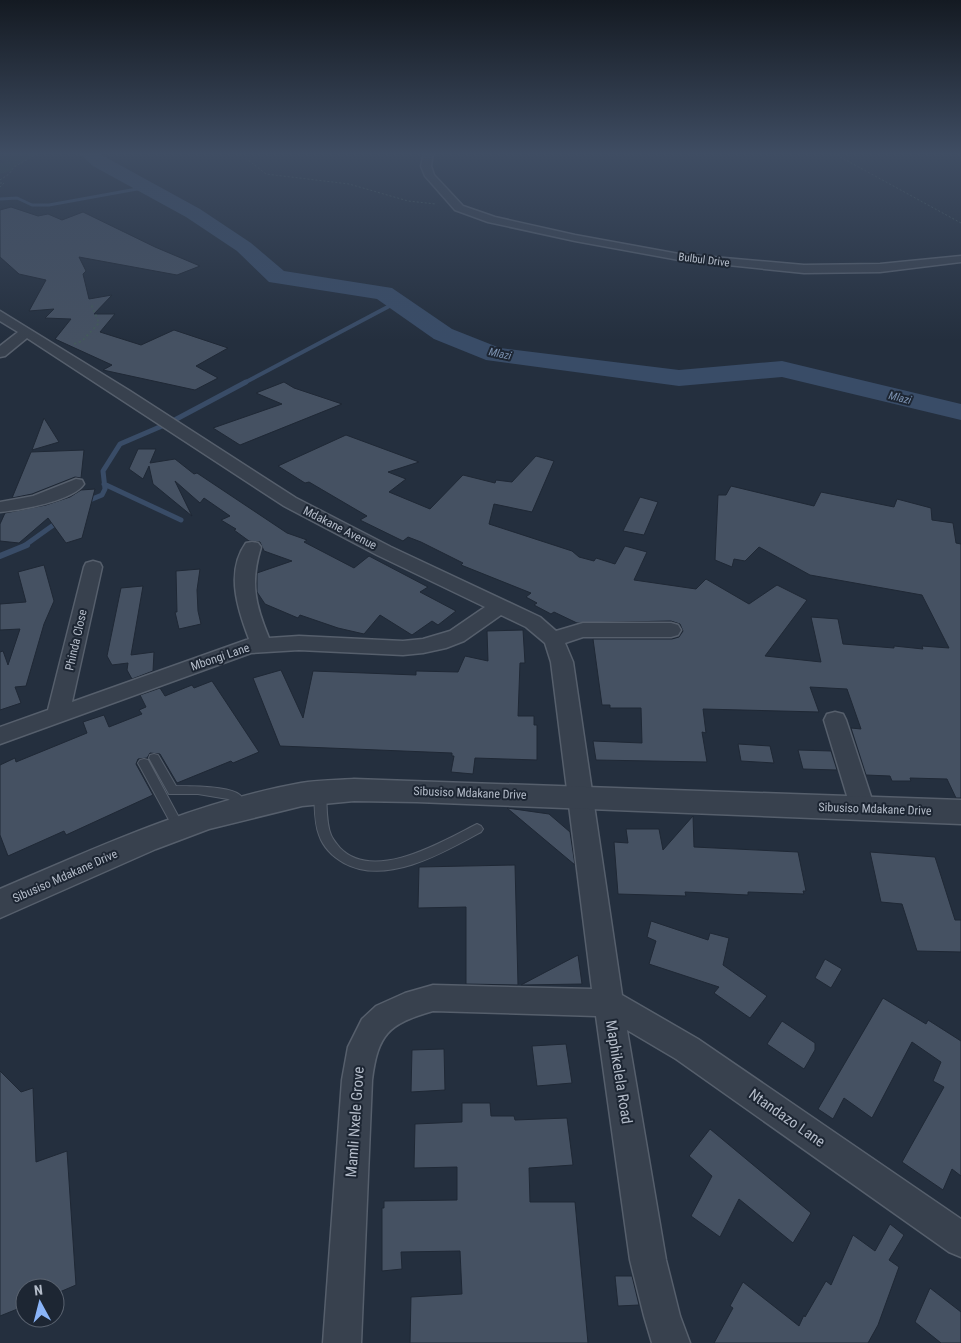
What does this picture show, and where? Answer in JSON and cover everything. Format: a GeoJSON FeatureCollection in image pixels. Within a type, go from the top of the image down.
{"type":"FeatureCollection","features":[{"type":"Feature","properties":{"kind":"street","name":"Bulbul Drive"},"geometry":{"type":"LineString","coordinates":[[482,216],[525,228],[654,253],[715,262],[836,270],[880,268],[961,259]]}},
{"type":"Feature","properties":{"kind":"street","name":"Mdakane Avenue"},"geometry":{"type":"LineString","coordinates":[[0,315],[290,502],[384,551],[533,622],[554,640]]}},
{"type":"Feature","properties":{"kind":"street"},"geometry":{"type":"LineString","coordinates":[[0,354],[26,332]]}},
{"type":"Feature","properties":{"kind":"street"},"geometry":{"type":"LineString","coordinates":[[0,507],[43,499],[59,494],[76,484]]}},
{"type":"Feature","properties":{"kind":"street"},"geometry":{"type":"LineString","coordinates":[[252,547],[245,567],[245,602],[262,644]]}},
{"type":"Feature","properties":{"kind":"street","name":"Phinda Close"},"geometry":{"type":"LineString","coordinates":[[58,714],[93,566]]}},
{"type":"Feature","properties":{"kind":"street","name":"Mbongi Lane"},"geometry":{"type":"LineString","coordinates":[[0,736],[249,646],[299,643],[403,648],[439,644],[457,636],[500,606]]}},
{"type":"Feature","properties":{"kind":"street"},"geometry":{"type":"LineString","coordinates":[[580,798],[562,662],[554,640],[583,630],[671,630]]}},
{"type":"Feature","properties":{"kind":"street"},"geometry":{"type":"LineString","coordinates":[[835,720],[863,808]]}},
{"type":"Feature","properties":{"kind":"street","name":"Sibusiso Mdakane Drive"},"geometry":{"type":"LineString","coordinates":[[0,904],[145,840],[204,818],[302,794],[354,790],[417,791],[961,812]]}},
{"type":"Feature","properties":{"kind":"street","name":"Maphikelela Road"},"geometry":{"type":"LineString","coordinates":[[580,798],[608,1003],[651,1276],[671,1343]]}},
{"type":"Feature","properties":{"kind":"street","name":"Mamli Nxele Grove"},"geometry":{"type":"LineString","coordinates":[[342,1343],[356,1080],[367,1036],[381,1020],[396,1010],[433,998],[608,1003]]}},
{"type":"Feature","properties":{"kind":"street","name":"Ntandazo Lane"},"geometry":{"type":"LineString","coordinates":[[608,1003],[687,1049],[961,1240]]}},
{"type":"Feature","properties":{"kind":"lane"},"geometry":{"type":"LineString","coordinates":[[178,828],[149,760],[173,791],[198,790],[230,795],[236,798],[242,809]]}},
{"type":"Feature","properties":{"kind":"lane"},"geometry":{"type":"LineString","coordinates":[[320,793],[325,836],[333,849],[345,859],[361,865],[381,866],[413,858],[443,847],[477,829]]}},
{"type":"Feature","properties":{"kind":"path"},"geometry":{"type":"LineString","coordinates":[[948,216],[961,223]]}},
{"type":"Feature","properties":{"kind":"path"},"geometry":{"type":"LineString","coordinates":[[61,353],[82,341],[99,323],[91,304]]}},
{"type":"Feature","properties":{"kind":"building"},"geometry":{"type":"Polygon","coordinates":[[[0,216],[52,216],[62,220],[73,216],[91,216],[155,247],[200,266],[177,275],[79,257],[86,271],[83,274],[89,299],[112,295],[94,314],[115,314],[100,332],[141,345],[174,330],[228,348],[196,366],[218,378],[195,390],[103,370],[112,365],[55,339],[71,319],[45,318],[54,309],[29,311],[46,280],[19,274],[0,257],[0,216]]]}},
{"type":"Feature","properties":{"kind":"building"},"geometry":{"type":"Polygon","coordinates":[[[284,382],[294,388],[342,404],[240,445],[213,428],[282,404],[256,393],[284,382]]]}},
{"type":"Feature","properties":{"kind":"building"},"geometry":{"type":"Polygon","coordinates":[[[44,418],[59,442],[32,450],[44,418]]]}},
{"type":"Feature","properties":{"kind":"building"},"geometry":{"type":"Polygon","coordinates":[[[346,435],[419,462],[388,472],[406,479],[389,492],[430,509],[463,475],[495,483],[496,480],[512,482],[536,456],[554,461],[532,512],[494,504],[489,524],[572,551],[579,557],[594,561],[596,558],[615,564],[625,546],[647,552],[634,580],[696,589],[706,579],[749,604],[777,585],[807,600],[765,656],[821,662],[811,617],[838,619],[843,644],[894,648],[894,646],[923,649],[922,646],[949,648],[922,595],[810,575],[759,547],[745,561],[734,559],[732,567],[715,560],[718,495],[726,495],[731,486],[814,506],[821,492],[894,507],[897,499],[931,508],[932,520],[953,523],[956,543],[961,544],[961,798],[956,798],[947,779],[910,778],[911,781],[892,781],[890,776],[866,775],[851,728],[861,729],[847,689],[810,687],[819,712],[703,709],[706,733],[702,732],[707,762],[596,760],[593,741],[642,743],[641,708],[610,708],[610,705],[602,705],[593,639],[672,639],[679,637],[683,631],[680,624],[671,621],[577,623],[554,612],[551,614],[534,605],[537,603],[526,597],[531,593],[461,565],[463,563],[421,542],[408,537],[403,541],[360,520],[367,516],[309,482],[305,483],[278,466],[346,435]]]}},
{"type":"Feature","properties":{"kind":"building"},"geometry":{"type":"Polygon","coordinates":[[[138,449],[156,449],[150,463],[175,459],[194,474],[197,473],[287,533],[307,540],[304,542],[354,568],[369,556],[428,587],[420,592],[456,611],[438,625],[432,621],[412,635],[380,615],[364,634],[338,628],[300,615],[298,618],[265,604],[257,592],[257,573],[292,561],[264,551],[260,542],[249,541],[234,530],[236,529],[221,520],[230,516],[204,498],[200,503],[175,481],[192,516],[153,484],[149,466],[143,479],[129,469],[138,449]]]}},
{"type":"Feature","properties":{"kind":"building"},"geometry":{"type":"Polygon","coordinates":[[[84,450],[81,478],[75,477],[32,494],[12,498],[31,452],[84,450]]]}},
{"type":"Feature","properties":{"kind":"building"},"geometry":{"type":"Polygon","coordinates":[[[95,489],[82,538],[66,543],[48,518],[19,543],[0,541],[0,524],[5,513],[46,505],[70,497],[81,490],[95,489]]]}},
{"type":"Feature","properties":{"kind":"building"},"geometry":{"type":"Polygon","coordinates":[[[640,497],[658,502],[644,535],[623,531],[640,497]]]}},
{"type":"Feature","properties":{"kind":"building"},"geometry":{"type":"Polygon","coordinates":[[[44,565],[54,601],[44,624],[26,686],[15,687],[21,703],[0,710],[0,652],[3,651],[8,665],[20,629],[0,630],[0,604],[26,602],[18,572],[44,565]]]}},
{"type":"Feature","properties":{"kind":"building"},"geometry":{"type":"Polygon","coordinates":[[[200,569],[197,590],[201,624],[179,629],[175,612],[177,612],[176,571],[200,569]]]}},
{"type":"Feature","properties":{"kind":"building"},"geometry":{"type":"Polygon","coordinates":[[[143,586],[131,655],[154,652],[153,671],[132,679],[127,670],[128,663],[112,665],[107,656],[121,588],[143,586]]]}},
{"type":"Feature","properties":{"kind":"building"},"geometry":{"type":"Polygon","coordinates":[[[523,630],[525,663],[520,663],[518,716],[534,716],[534,725],[537,725],[537,760],[475,758],[473,774],[451,772],[454,756],[452,756],[452,753],[280,746],[253,678],[281,670],[303,718],[313,671],[416,675],[416,671],[458,672],[465,656],[488,661],[487,631],[523,630]]]}},
{"type":"Feature","properties":{"kind":"building"},"geometry":{"type":"Polygon","coordinates":[[[212,681],[259,752],[177,783],[160,754],[150,753],[147,758],[138,759],[136,764],[153,795],[66,835],[64,831],[8,856],[0,835],[0,765],[15,758],[16,762],[87,733],[83,722],[104,715],[109,727],[142,714],[139,710],[146,707],[140,695],[160,688],[165,696],[192,685],[194,688],[212,681]]]}},
{"type":"Feature","properties":{"kind":"building"},"geometry":{"type":"Polygon","coordinates":[[[738,744],[770,746],[774,763],[741,761],[738,744]]]}},
{"type":"Feature","properties":{"kind":"building"},"geometry":{"type":"Polygon","coordinates":[[[798,750],[831,751],[837,770],[803,769],[798,750]]]}},
{"type":"Feature","properties":{"kind":"building"},"geometry":{"type":"Polygon","coordinates":[[[507,808],[549,814],[570,832],[575,865],[507,808]]]}},
{"type":"Feature","properties":{"kind":"building"},"geometry":{"type":"Polygon","coordinates":[[[693,816],[694,847],[798,852],[806,891],[803,891],[804,894],[748,892],[748,895],[685,892],[686,896],[618,894],[614,842],[628,843],[626,829],[659,829],[663,850],[693,816]]]}},
{"type":"Feature","properties":{"kind":"building"},"geometry":{"type":"Polygon","coordinates":[[[870,852],[935,857],[955,920],[961,920],[961,952],[917,951],[902,904],[881,902],[870,852]]]}},
{"type":"Feature","properties":{"kind":"building"},"geometry":{"type":"Polygon","coordinates":[[[515,865],[518,985],[466,984],[466,907],[418,908],[419,867],[515,865]]]}},
{"type":"Feature","properties":{"kind":"building"},"geometry":{"type":"Polygon","coordinates":[[[651,921],[708,940],[710,933],[729,938],[723,965],[767,996],[750,1018],[714,993],[719,987],[649,964],[656,941],[647,937],[651,921]]]}},
{"type":"Feature","properties":{"kind":"building"},"geometry":{"type":"Polygon","coordinates":[[[578,955],[582,984],[521,985],[578,955]]]}},
{"type":"Feature","properties":{"kind":"building"},"geometry":{"type":"Polygon","coordinates":[[[825,959],[842,969],[831,988],[815,978],[825,959]]]}},
{"type":"Feature","properties":{"kind":"building"},"geometry":{"type":"Polygon","coordinates":[[[883,998],[926,1024],[928,1020],[961,1041],[961,1176],[952,1169],[943,1190],[902,1162],[944,1087],[933,1081],[941,1062],[912,1042],[872,1118],[844,1098],[833,1119],[818,1109],[883,998]]]}},
{"type":"Feature","properties":{"kind":"building"},"geometry":{"type":"Polygon","coordinates":[[[782,1021],[815,1043],[815,1050],[804,1069],[767,1044],[782,1021]]]}},
{"type":"Feature","properties":{"kind":"building"},"geometry":{"type":"Polygon","coordinates":[[[566,1044],[572,1083],[537,1086],[532,1046],[566,1044]]]}},
{"type":"Feature","properties":{"kind":"building"},"geometry":{"type":"Polygon","coordinates":[[[444,1049],[445,1090],[411,1092],[412,1050],[444,1049]]]}},
{"type":"Feature","properties":{"kind":"building"},"geometry":{"type":"Polygon","coordinates":[[[0,1071],[21,1092],[33,1088],[36,1162],[67,1151],[76,1285],[65,1290],[65,1278],[15,1278],[15,1310],[0,1316],[0,1071]]]}},
{"type":"Feature","properties":{"kind":"building"},"geometry":{"type":"Polygon","coordinates":[[[462,1103],[490,1103],[491,1116],[514,1116],[515,1120],[567,1118],[573,1165],[529,1168],[530,1202],[575,1202],[588,1343],[410,1343],[411,1297],[462,1294],[460,1251],[401,1252],[402,1269],[382,1271],[382,1208],[384,1208],[384,1201],[457,1200],[457,1167],[414,1168],[415,1124],[462,1122],[462,1103]]]}},
{"type":"Feature","properties":{"kind":"building"},"geometry":{"type":"Polygon","coordinates":[[[710,1129],[811,1213],[793,1243],[739,1199],[720,1237],[691,1216],[712,1176],[689,1156],[710,1129]]]}},
{"type":"Feature","properties":{"kind":"building"},"geometry":{"type":"Polygon","coordinates":[[[890,1224],[904,1235],[889,1260],[899,1267],[878,1325],[868,1343],[714,1343],[733,1308],[730,1306],[743,1282],[799,1326],[826,1281],[831,1285],[853,1235],[875,1251],[890,1224]]]}},
{"type":"Feature","properties":{"kind":"building"},"geometry":{"type":"Polygon","coordinates":[[[615,1276],[632,1276],[639,1305],[618,1306],[615,1276]]]}},
{"type":"Feature","properties":{"kind":"building"},"geometry":{"type":"Polygon","coordinates":[[[930,1288],[961,1312],[961,1343],[941,1343],[915,1322],[930,1288]]]}},
{"type":"Feature","properties":{"kind":"waterway","name":"Mlazi"},"geometry":{"type":"LineString","coordinates":[[197,216],[244,247],[277,277],[384,293],[443,334],[495,355],[679,378],[782,369],[961,412]]}},
{"type":"Feature","properties":{"kind":"waterway"},"geometry":{"type":"LineString","coordinates":[[244,383],[397,302]]}},
{"type":"Feature","properties":{"kind":"waterway"},"geometry":{"type":"LineString","coordinates":[[104,484],[103,471],[120,444],[169,423],[246,382]]}},
{"type":"Feature","properties":{"kind":"waterway"},"geometry":{"type":"LineString","coordinates":[[85,502],[102,495],[105,489],[104,484]]}},
{"type":"Feature","properties":{"kind":"waterway"},"geometry":{"type":"LineString","coordinates":[[104,484],[181,520]]}},
{"type":"Feature","properties":{"kind":"waterway"},"geometry":{"type":"LineString","coordinates":[[24,546],[59,521]]}},
{"type":"Feature","properties":{"kind":"waterway"},"geometry":{"type":"LineString","coordinates":[[0,556],[27,545]]}}]}
